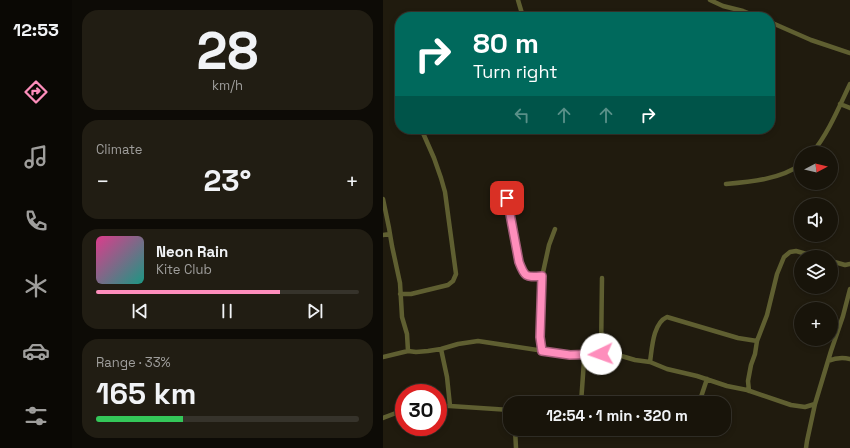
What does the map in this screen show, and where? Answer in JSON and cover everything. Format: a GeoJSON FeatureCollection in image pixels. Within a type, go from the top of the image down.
{"type":"FeatureCollection","features":[{"type":"Feature","properties":{"kind":"street"},"geometry":{"type":"LineString","coordinates":[[518,0],[522,12]]}},
{"type":"Feature","properties":{"kind":"street"},"geometry":{"type":"LineString","coordinates":[[710,0],[723,6],[746,12]]}},
{"type":"Feature","properties":{"kind":"street"},"geometry":{"type":"LineString","coordinates":[[775,24],[811,40],[850,53]]}},
{"type":"Feature","properties":{"kind":"street"},"geometry":{"type":"LineString","coordinates":[[818,146],[850,84]]}},
{"type":"Feature","properties":{"kind":"street"},"geometry":{"type":"LineString","coordinates":[[840,104],[850,108]]}},
{"type":"Feature","properties":{"kind":"street"},"geometry":{"type":"LineString","coordinates":[[400,294],[411,294],[448,285],[453,281],[456,274],[445,192],[434,158],[423,134]]}},
{"type":"Feature","properties":{"kind":"street"},"geometry":{"type":"LineString","coordinates":[[726,184],[748,182],[774,176],[794,169]]}},
{"type":"Feature","properties":{"kind":"street"},"geometry":{"type":"LineString","coordinates":[[507,198],[519,262],[523,272],[525,275],[530,277],[542,276]]}},
{"type":"Feature","properties":{"kind":"street"},"geometry":{"type":"LineString","coordinates":[[383,199],[400,283],[401,317],[407,334],[408,351]]}},
{"type":"Feature","properties":{"kind":"street"},"geometry":{"type":"LineString","coordinates":[[542,351],[540,337],[542,276],[549,245],[555,229]]}},
{"type":"Feature","properties":{"kind":"street"},"geometry":{"type":"LineString","coordinates":[[383,235],[390,234]]}},
{"type":"Feature","properties":{"kind":"street"},"geometry":{"type":"LineString","coordinates":[[749,391],[748,381],[751,365],[755,354],[757,341],[767,316],[777,274],[784,257],[790,252],[794,251]]}},
{"type":"Feature","properties":{"kind":"street"},"geometry":{"type":"LineString","coordinates":[[838,263],[845,265],[850,264]]}},
{"type":"Feature","properties":{"kind":"street"},"geometry":{"type":"LineString","coordinates":[[601,354],[602,278]]}},
{"type":"Feature","properties":{"kind":"street"},"geometry":{"type":"LineString","coordinates":[[807,448],[807,441],[815,404],[850,289]]}},
{"type":"Feature","properties":{"kind":"street"},"geometry":{"type":"LineString","coordinates":[[649,362],[658,324],[663,318],[667,317],[738,338],[757,341]]}},
{"type":"Feature","properties":{"kind":"street"},"geometry":{"type":"LineString","coordinates":[[383,357],[408,351],[422,352],[478,341],[570,355],[618,355],[649,362],[667,369],[749,391],[791,405],[805,407],[815,404]]}},
{"type":"Feature","properties":{"kind":"street"},"geometry":{"type":"LineString","coordinates":[[441,349],[447,377],[450,406],[503,410]]}},
{"type":"Feature","properties":{"kind":"street"},"geometry":{"type":"LineString","coordinates":[[581,396],[583,361],[585,355]]}},
{"type":"Feature","properties":{"kind":"street"},"geometry":{"type":"LineString","coordinates":[[828,361],[836,358],[850,359]]}},
{"type":"Feature","properties":{"kind":"street"},"geometry":{"type":"LineString","coordinates":[[701,396],[707,379]]}},
{"type":"Feature","properties":{"kind":"street"},"geometry":{"type":"LineString","coordinates":[[383,418],[395,413]]}},
{"type":"Feature","properties":{"kind":"street"},"geometry":{"type":"LineString","coordinates":[[515,436],[516,448]]}},
{"type":"Feature","properties":{"kind":"route"},"geometry":{"type":"LineString","coordinates":[[507,198],[519,262],[523,272],[525,275],[530,277],[542,276],[540,337],[542,351],[570,355],[601,354]]}}]}
